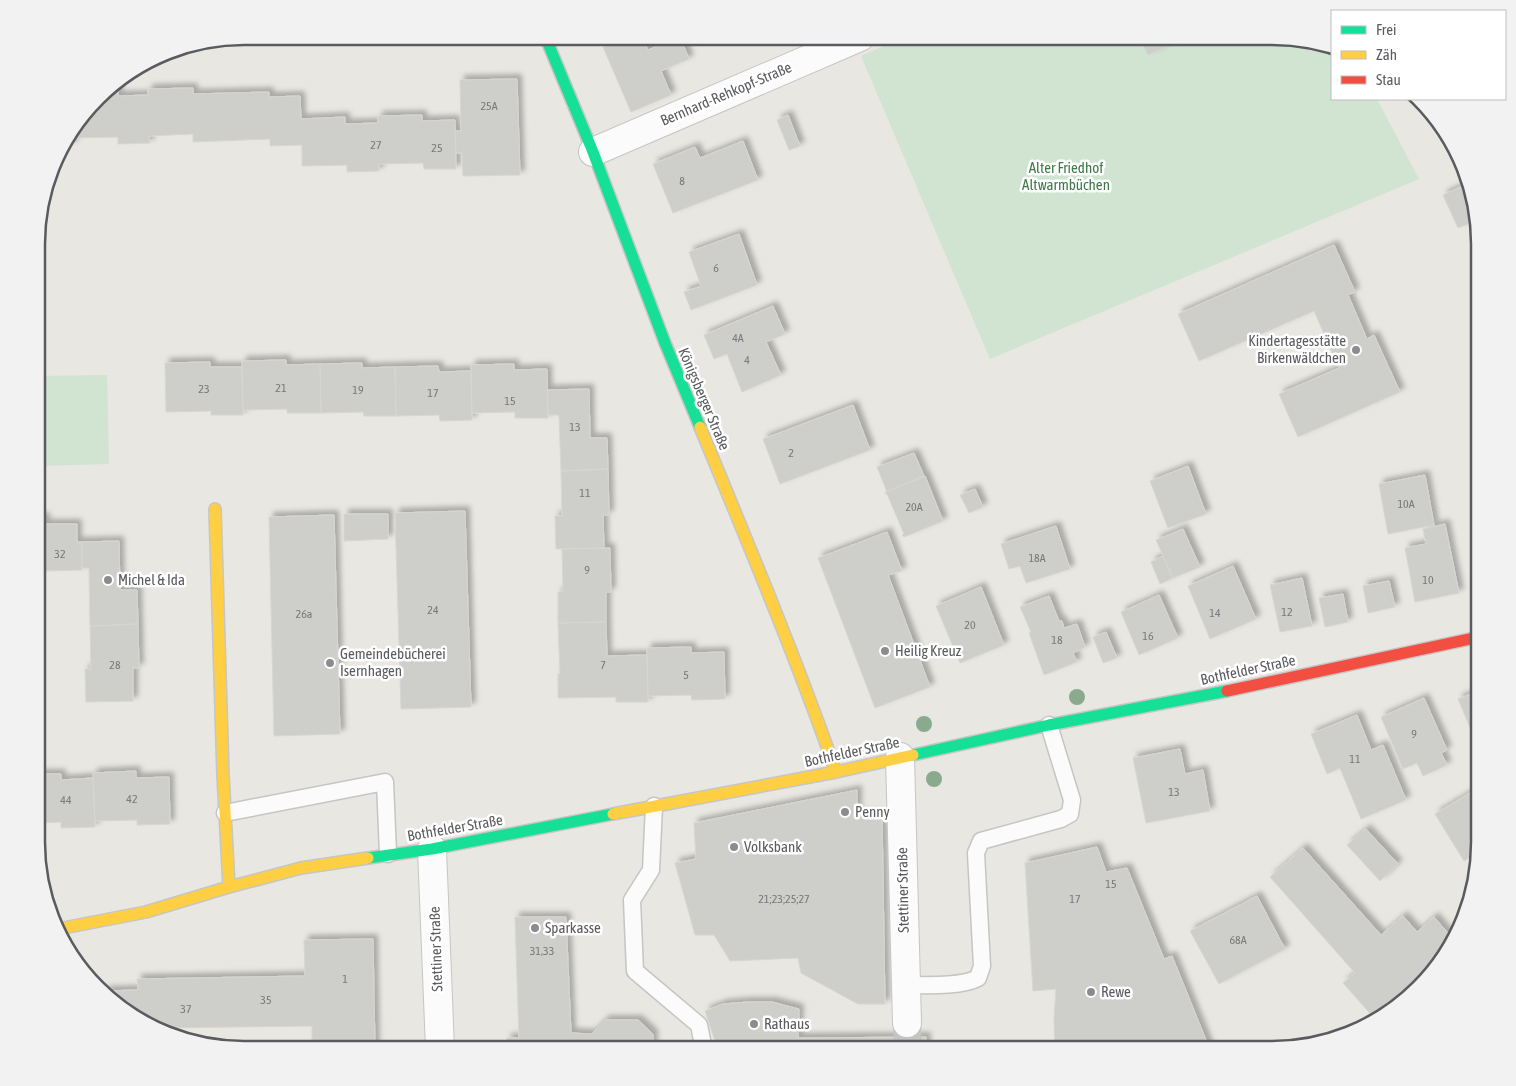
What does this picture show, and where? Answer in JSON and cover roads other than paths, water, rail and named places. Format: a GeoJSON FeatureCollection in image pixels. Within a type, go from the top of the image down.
{"type":"FeatureCollection","features":[{"type":"Feature","properties":{"kind":"street","name":"Königsberger Straße"},"geometry":{"type":"LineString","coordinates":[[548,45],[593,152],[665,343],[749,546],[818,721],[836,772]]}},
{"type":"Feature","properties":{"kind":"street","name":"Bernhard-Rehkopf-Straße"},"geometry":{"type":"LineString","coordinates":[[593,152],[839,45]]}},
{"type":"Feature","properties":{"kind":"street"},"geometry":{"type":"LineString","coordinates":[[215,509],[229,887]]}},
{"type":"Feature","properties":{"kind":"street","name":"Bothfelder Straße"},"geometry":{"type":"LineString","coordinates":[[65,928],[146,912],[301,868],[432,849],[836,772],[1049,725],[1215,693],[1471,639]]}},
{"type":"Feature","properties":{"kind":"street","name":"Stettiner Straße"},"geometry":{"type":"LineString","coordinates":[[900,757],[907,1023]]}},
{"type":"Feature","properties":{"kind":"street","name":"Stettiner Straße"},"geometry":{"type":"LineString","coordinates":[[432,849],[440,1041]]}},
{"type":"Feature","properties":{"kind":"lane"},"geometry":{"type":"LineString","coordinates":[[906,985],[971,982],[978,978],[982,966],[976,853],[981,841],[1061,819],[1070,814],[1072,800],[1049,725]]}},
{"type":"Feature","properties":{"kind":"lane"},"geometry":{"type":"LineString","coordinates":[[225,813],[385,782],[388,854]]}},
{"type":"Feature","properties":{"kind":"lane"},"geometry":{"type":"LineString","coordinates":[[654,806],[651,870],[632,900],[635,971],[699,1025],[702,1041]]}},
{"type":"Feature","properties":{"kind":"tunnel"},"geometry":{"type":"LineString","coordinates":[[907,1023],[908,1041]]}},
{"type":"Feature","properties":{"kind":"place","name":"Kindertagesstätte Birkenwäldchen"},"geometry":{"type":"Point","coordinates":[1356,350]}},
{"type":"Feature","properties":{"kind":"place","name":"Michel & Ida"},"geometry":{"type":"Point","coordinates":[108,580]}},
{"type":"Feature","properties":{"kind":"place","name":"Heilig Kreuz"},"geometry":{"type":"Point","coordinates":[885,651]}},
{"type":"Feature","properties":{"kind":"place","name":"Gemeindebücherei Isernhagen"},"geometry":{"type":"Point","coordinates":[330,663]}},
{"type":"Feature","properties":{"kind":"place","name":"Penny"},"geometry":{"type":"Point","coordinates":[845,812]}},
{"type":"Feature","properties":{"kind":"place","name":"Volksbank"},"geometry":{"type":"Point","coordinates":[734,847]}},
{"type":"Feature","properties":{"kind":"place","name":"Sparkasse"},"geometry":{"type":"Point","coordinates":[535,928]}},
{"type":"Feature","properties":{"kind":"place","name":"Rewe"},"geometry":{"type":"Point","coordinates":[1091,992]}},
{"type":"Feature","properties":{"kind":"place","name":"Rathaus"},"geometry":{"type":"Point","coordinates":[754,1024]}},
{"type":"Feature","properties":{"kind":"park label","name":"Alter Friedhof Altwarmbüchen"},"geometry":{"type":"Point","coordinates":[1066,176]}}]}
